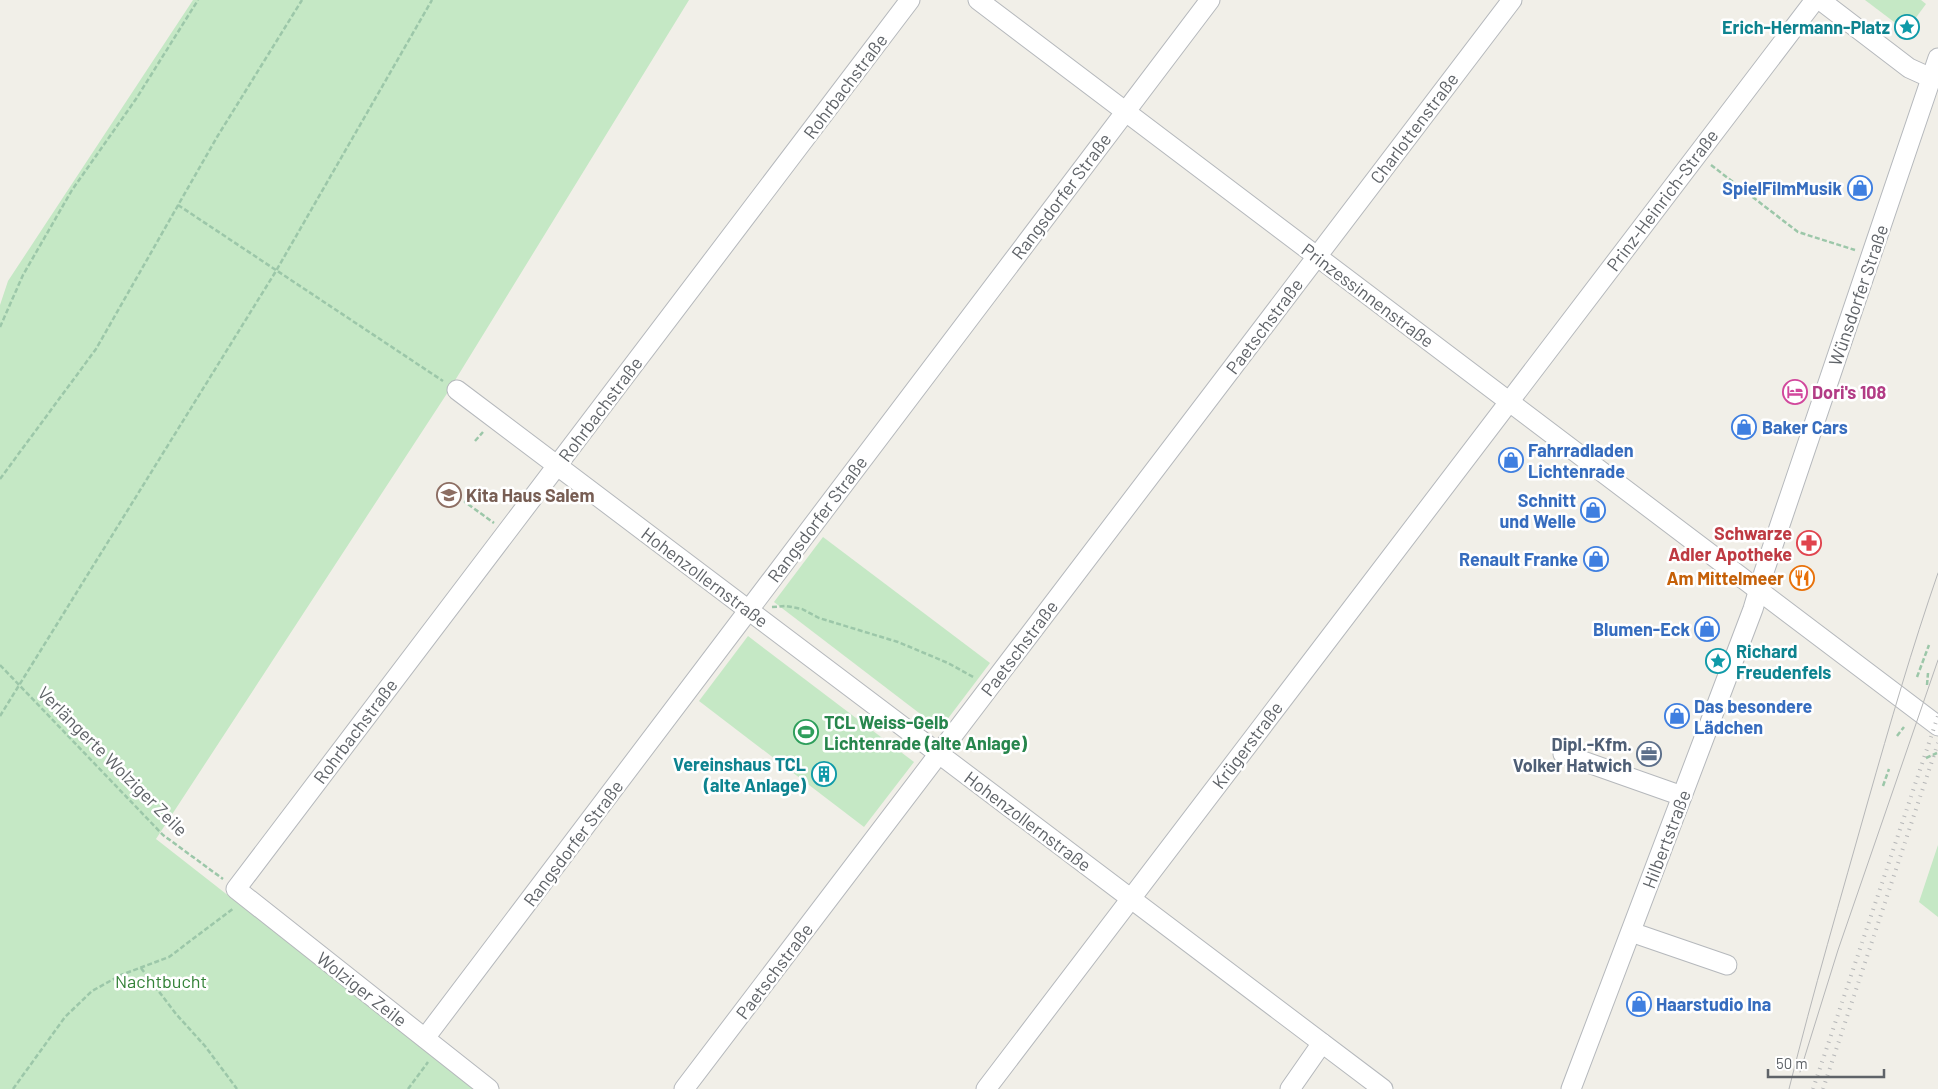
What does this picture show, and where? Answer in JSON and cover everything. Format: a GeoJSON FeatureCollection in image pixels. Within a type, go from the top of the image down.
{"type":"FeatureCollection","features":[{"type":"Feature","properties":{"kind":"street","name":"Rohrbachstraße"},"geometry":{"type":"LineString","coordinates":[[241,893],[557,465],[910,0]]}},
{"type":"Feature","properties":{"kind":"street","name":"Prinzessinnenstraße"},"geometry":{"type":"LineString","coordinates":[[978,0],[1938,726]]}},
{"type":"Feature","properties":{"kind":"street","name":"Rangsdorfer Straße"},"geometry":{"type":"LineString","coordinates":[[431,1043],[757,609],[1125,110],[1210,0]]}},
{"type":"Feature","properties":{"kind":"street","name":"Charlottenstraße"},"geometry":{"type":"LineString","coordinates":[[1317,256],[1512,0]]}},
{"type":"Feature","properties":{"kind":"street","name":"Prinz-Heinrich-Straße"},"geometry":{"type":"LineString","coordinates":[[1509,401],[1815,0]]}},
{"type":"Feature","properties":{"kind":"street"},"geometry":{"type":"LineString","coordinates":[[1820,0],[1909,68],[1931,78]]}},
{"type":"Feature","properties":{"kind":"street","name":"Wünsdorfer Straße"},"geometry":{"type":"LineString","coordinates":[[1759,589],[1938,58]]}},
{"type":"Feature","properties":{"kind":"street","name":"Paetschstraße"},"geometry":{"type":"LineString","coordinates":[[684,1089],[1317,256]]}},
{"type":"Feature","properties":{"kind":"street","name":"Hohenzollernstraße"},"geometry":{"type":"LineString","coordinates":[[458,390],[557,465],[757,609],[938,753],[1383,1089]]}},
{"type":"Feature","properties":{"kind":"street","name":"Krügerstraße"},"geometry":{"type":"LineString","coordinates":[[986,1089],[1509,401]]}},
{"type":"Feature","properties":{"kind":"street","name":"Hilbertstraße"},"geometry":{"type":"LineString","coordinates":[[1571,1089],[1759,589]]}},
{"type":"Feature","properties":{"kind":"street"},"geometry":{"type":"LineString","coordinates":[[1563,754],[1682,796]]}},
{"type":"Feature","properties":{"kind":"street","name":"Wolziger Zeile"},"geometry":{"type":"LineString","coordinates":[[241,893],[490,1089]]}},
{"type":"Feature","properties":{"kind":"street"},"geometry":{"type":"LineString","coordinates":[[1631,932],[1727,965]]}},
{"type":"Feature","properties":{"kind":"street"},"geometry":{"type":"LineString","coordinates":[[1290,1089],[1322,1043]]}},
{"type":"Feature","properties":{"kind":"path"},"geometry":{"type":"LineString","coordinates":[[0,327],[23,275],[72,190],[136,99],[198,0]]}},
{"type":"Feature","properties":{"kind":"path"},"geometry":{"type":"LineString","coordinates":[[0,479],[96,349],[217,137],[302,0]]}},
{"type":"Feature","properties":{"kind":"path"},"geometry":{"type":"LineString","coordinates":[[0,716],[276,270],[432,0]]}},
{"type":"Feature","properties":{"kind":"path"},"geometry":{"type":"LineString","coordinates":[[1706,162],[1798,232],[1859,251]]}},
{"type":"Feature","properties":{"kind":"path"},"geometry":{"type":"LineString","coordinates":[[178,205],[458,390]]}},
{"type":"Feature","properties":{"kind":"path"},"geometry":{"type":"LineString","coordinates":[[475,442],[485,428]]}},
{"type":"Feature","properties":{"kind":"path"},"geometry":{"type":"LineString","coordinates":[[476,487],[465,502],[497,526]]}},
{"type":"Feature","properties":{"kind":"path"},"geometry":{"type":"LineString","coordinates":[[757,609],[786,606],[802,609],[819,618],[898,642],[948,663],[980,680]]}},
{"type":"Feature","properties":{"kind":"path"},"geometry":{"type":"LineString","coordinates":[[1917,677],[1929,645]]}},
{"type":"Feature","properties":{"kind":"path","name":"Verlängerte Wolziger Zeile"},"geometry":{"type":"LineString","coordinates":[[0,665],[163,835],[241,893]]}},
{"type":"Feature","properties":{"kind":"path"},"geometry":{"type":"LineString","coordinates":[[1927,685],[1928,673]]}},
{"type":"Feature","properties":{"kind":"path"},"geometry":{"type":"LineString","coordinates":[[1897,736],[1904,727]]}},
{"type":"Feature","properties":{"kind":"path"},"geometry":{"type":"LineString","coordinates":[[1926,758],[1937,754]]}},
{"type":"Feature","properties":{"kind":"path"},"geometry":{"type":"LineString","coordinates":[[1883,786],[1888,769]]}},
{"type":"Feature","properties":{"kind":"path"},"geometry":{"type":"LineString","coordinates":[[14,1089],[65,1017],[92,991],[121,975],[169,957],[241,893]]}},
{"type":"Feature","properties":{"kind":"path"},"geometry":{"type":"LineString","coordinates":[[141,968],[176,1014],[205,1046],[237,1089]]}},
{"type":"Feature","properties":{"kind":"path"},"geometry":{"type":"LineString","coordinates":[[408,1089],[431,1043]]}},
{"type":"Feature","properties":{"kind":"green space","name":"Nachtbucht"},"geometry":{"type":"Polygon","coordinates":[[[193,0],[689,0],[446,395],[156,839],[475,1089],[0,1089],[0,305],[8,281],[193,0]]]}},
{"type":"Feature","properties":{"kind":"green space"},"geometry":{"type":"Polygon","coordinates":[[[1865,0],[1921,0],[1926,4],[1906,31],[1865,0]]]}},
{"type":"Feature","properties":{"kind":"green space"},"geometry":{"type":"Polygon","coordinates":[[[823,537],[990,663],[940,729],[774,602],[823,537]]]}},
{"type":"Feature","properties":{"kind":"green space","name":"TCL Weiss-Gelb Lichtenrade (alte Anlage)"},"geometry":{"type":"Polygon","coordinates":[[[748,636],[914,762],[864,827],[699,701],[748,636]]]}},
{"type":"Feature","properties":{"kind":"green space"},"geometry":{"type":"Polygon","coordinates":[[[1938,845],[1938,917],[1919,902],[1938,845]]]}},
{"type":"Feature","properties":{"kind":"tram line"},"geometry":{"type":"LineString","coordinates":[[1789,1089],[1817,981],[1876,772],[1938,573]]}},
{"type":"Feature","properties":{"kind":"tram line"},"geometry":{"type":"LineString","coordinates":[[1800,1072],[1838,950],[1938,660]]}},
{"type":"Feature","properties":{"kind":"railway"},"geometry":{"type":"LineString","coordinates":[[1813,1089],[1938,716]]}},
{"type":"Feature","properties":{"kind":"railway"},"geometry":{"type":"LineString","coordinates":[[1823,1089],[1938,743]]}},
{"type":"Feature","properties":{"kind":"place","name":"Erich-Hermann-Platz"},"geometry":{"type":"Point","coordinates":[1907,27]}},
{"type":"Feature","properties":{"kind":"place","name":"SpielFilmMusik"},"geometry":{"type":"Point","coordinates":[1860,188]}},
{"type":"Feature","properties":{"kind":"place","name":"Dori's 108"},"geometry":{"type":"Point","coordinates":[1795,392]}},
{"type":"Feature","properties":{"kind":"place","name":"Baker Cars"},"geometry":{"type":"Point","coordinates":[1744,427]}},
{"type":"Feature","properties":{"kind":"place","name":"Fahrradladen Lichtenrade"},"geometry":{"type":"Point","coordinates":[1511,460]}},
{"type":"Feature","properties":{"kind":"place","name":"Kita Haus Salem"},"geometry":{"type":"Point","coordinates":[449,495]}},
{"type":"Feature","properties":{"kind":"place","name":"Schnitt und Welle"},"geometry":{"type":"Point","coordinates":[1593,510]}},
{"type":"Feature","properties":{"kind":"place","name":"Schwarze Adler Apotheke"},"geometry":{"type":"Point","coordinates":[1809,543]}},
{"type":"Feature","properties":{"kind":"place","name":"Renault Franke"},"geometry":{"type":"Point","coordinates":[1596,559]}},
{"type":"Feature","properties":{"kind":"place","name":"Am Mittelmeer"},"geometry":{"type":"Point","coordinates":[1802,578]}},
{"type":"Feature","properties":{"kind":"place","name":"Blumen-Eck"},"geometry":{"type":"Point","coordinates":[1707,629]}},
{"type":"Feature","properties":{"kind":"place","name":"Richard Freudenfels"},"geometry":{"type":"Point","coordinates":[1718,661]}},
{"type":"Feature","properties":{"kind":"place","name":"Das besondere Lädchen"},"geometry":{"type":"Point","coordinates":[1677,716]}},
{"type":"Feature","properties":{"kind":"place","name":"TCL Weiss-Gelb Lichtenrade (alte Anlage)"},"geometry":{"type":"Point","coordinates":[806,732]}},
{"type":"Feature","properties":{"kind":"place","name":"Dipl.-Kfm. Volker Hatwich"},"geometry":{"type":"Point","coordinates":[1649,754]}},
{"type":"Feature","properties":{"kind":"place","name":"Vereinshaus TCL (alte Anlage)"},"geometry":{"type":"Point","coordinates":[824,774]}},
{"type":"Feature","properties":{"kind":"place","name":"Haarstudio Ina"},"geometry":{"type":"Point","coordinates":[1639,1004]}}]}
